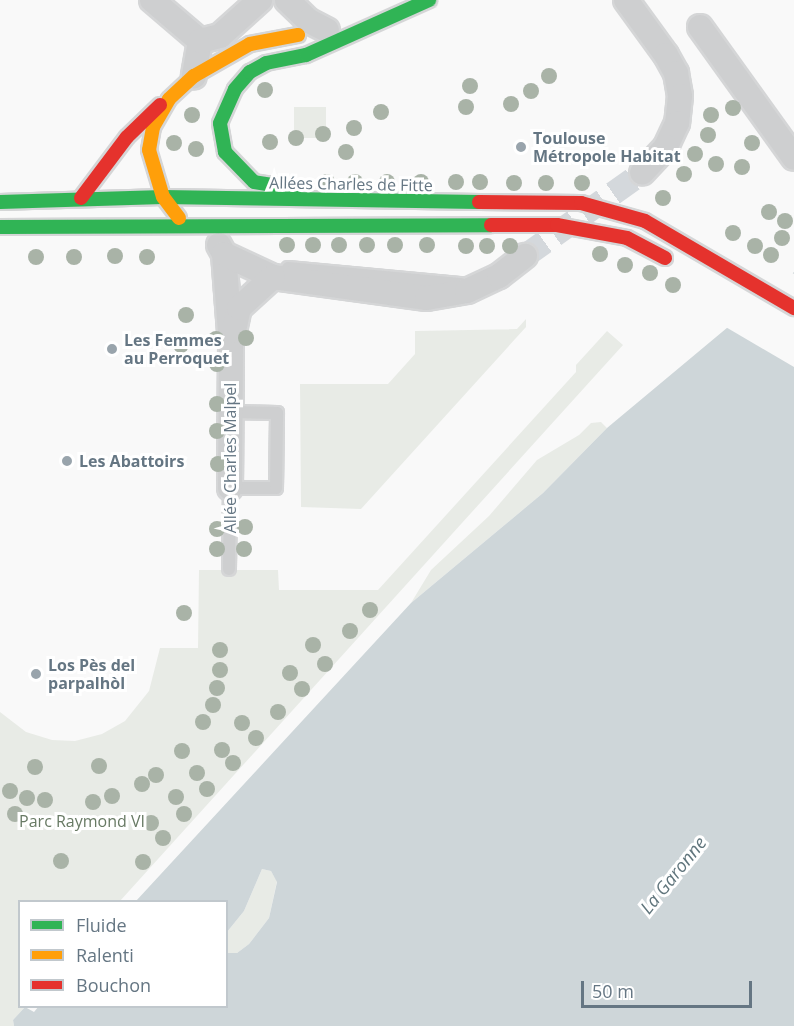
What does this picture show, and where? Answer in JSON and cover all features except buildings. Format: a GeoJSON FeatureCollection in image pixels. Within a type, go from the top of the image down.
{"type":"FeatureCollection","features":[{"type":"Feature","properties":{"kind":"main road"},"geometry":{"type":"LineString","coordinates":[[301,201],[285,187],[254,182],[238,170],[225,152],[220,138],[223,111],[250,72],[266,63],[306,55],[374,22],[429,0]]}},
{"type":"Feature","properties":{"kind":"main road"},"geometry":{"type":"LineString","coordinates":[[81,198],[127,137],[194,76],[250,44],[374,22]]}},
{"type":"Feature","properties":{"kind":"main road"},"geometry":{"type":"LineString","coordinates":[[169,99],[153,128],[149,150],[163,197],[193,226]]}},
{"type":"Feature","properties":{"kind":"main road","name":"Allées Charles de Fitte"},"geometry":{"type":"LineString","coordinates":[[0,202],[163,197],[301,201],[582,203],[645,221],[794,309]]}},
{"type":"Feature","properties":{"kind":"main road"},"geometry":{"type":"LineString","coordinates":[[0,227],[557,225],[627,238],[681,267]]}},
{"type":"Feature","properties":{"kind":"street"},"geometry":{"type":"LineString","coordinates":[[152,0],[200,41]]}},
{"type":"Feature","properties":{"kind":"street"},"geometry":{"type":"LineString","coordinates":[[200,41],[220,36],[260,0]]}},
{"type":"Feature","properties":{"kind":"street"},"geometry":{"type":"LineString","coordinates":[[287,0],[309,21],[327,30]]}},
{"type":"Feature","properties":{"kind":"street"},"geometry":{"type":"LineString","coordinates":[[626,0],[646,32],[666,55],[676,74],[680,96],[677,123],[666,147],[642,173]]}},
{"type":"Feature","properties":{"kind":"street"},"geometry":{"type":"LineString","coordinates":[[700,27],[794,158]]}},
{"type":"Feature","properties":{"kind":"street"},"geometry":{"type":"LineString","coordinates":[[194,76],[200,41]]}},
{"type":"Feature","properties":{"kind":"street"},"geometry":{"type":"LineString","coordinates":[[193,226],[224,254],[273,277],[427,298],[479,285],[525,256]]}},
{"type":"Feature","properties":{"kind":"street","name":"Allée Charles Malpel"},"geometry":{"type":"LineString","coordinates":[[224,254],[231,346],[230,488]]}},
{"type":"Feature","properties":{"kind":"street","name":"Allée Charles Malpel"},"geometry":{"type":"LineString","coordinates":[[231,346],[239,308],[273,277]]}},
{"type":"Feature","properties":{"kind":"lane"},"geometry":{"type":"LineString","coordinates":[[230,412],[277,413],[276,488],[230,488]]}},
{"type":"Feature","properties":{"kind":"lane","name":"Allée Charles Malpel"},"geometry":{"type":"LineString","coordinates":[[229,569],[230,488]]}},
{"type":"Feature","properties":{"kind":"green space"},"geometry":{"type":"Polygon","coordinates":[[[294,107],[326,107],[326,138],[294,138],[294,107]]]}},
{"type":"Feature","properties":{"kind":"green space"},"geometry":{"type":"Polygon","coordinates":[[[526,319],[526,327],[361,509],[301,507],[300,384],[388,384],[415,354],[415,331],[517,329],[526,319]]]}},
{"type":"Feature","properties":{"kind":"green space","name":"Parc Raymond VI"},"geometry":{"type":"Polygon","coordinates":[[[607,331],[623,345],[121,900],[18,900],[18,1008],[24,1008],[13,1020],[14,1026],[0,1026],[0,712],[26,732],[52,740],[75,741],[102,734],[125,721],[149,691],[160,648],[198,648],[199,570],[278,570],[279,590],[378,590],[576,372],[576,365],[607,331]]]}},
{"type":"Feature","properties":{"kind":"green space"},"geometry":{"type":"Polygon","coordinates":[[[601,422],[607,428],[543,493],[411,603],[431,570],[489,516],[537,460],[579,435],[591,423],[601,422]]]}},
{"type":"Feature","properties":{"kind":"green space"},"geometry":{"type":"Polygon","coordinates":[[[262,869],[271,871],[277,881],[269,918],[249,944],[237,953],[228,953],[228,931],[244,911],[262,869]]]}},
{"type":"Feature","properties":{"kind":"water","name":"La Garonne"},"geometry":{"type":"Polygon","coordinates":[[[794,272],[794,1026],[14,1026],[13,1020],[24,1008],[34,1012],[37,1008],[228,1008],[228,953],[237,953],[249,944],[269,918],[277,882],[271,871],[262,869],[244,911],[228,931],[228,900],[137,900],[411,603],[543,493],[607,428],[794,272]]]}},
{"type":"Feature","properties":{"kind":"pier"},"geometry":{"type":"Polygon","coordinates":[[[791,272],[794,274],[794,367],[724,326],[791,272]]]}},
{"type":"Feature","properties":{"kind":"tunnel"},"geometry":{"type":"LineString","coordinates":[[525,256],[642,173]]}},
{"type":"Feature","properties":{"kind":"traffic: fast"},"geometry":{"type":"LineString","coordinates":[[295,196],[285,187],[254,182],[225,152],[220,123],[235,89],[250,72],[266,63],[306,55],[429,0]]}},
{"type":"Feature","properties":{"kind":"traffic: fast"},"geometry":{"type":"LineString","coordinates":[[0,202],[163,197],[479,202]]}},
{"type":"Feature","properties":{"kind":"traffic: fast"},"geometry":{"type":"LineString","coordinates":[[0,227],[491,225]]}},
{"type":"Feature","properties":{"kind":"traffic: slow"},"geometry":{"type":"LineString","coordinates":[[179,218],[163,197],[149,150],[153,127],[169,99],[194,76],[250,44],[298,35]]}},
{"type":"Feature","properties":{"kind":"traffic: jam"},"geometry":{"type":"LineString","coordinates":[[81,198],[127,137],[160,105]]}},
{"type":"Feature","properties":{"kind":"traffic: jam"},"geometry":{"type":"LineString","coordinates":[[479,202],[581,203],[645,221],[794,308]]}},
{"type":"Feature","properties":{"kind":"traffic: jam"},"geometry":{"type":"LineString","coordinates":[[491,225],[557,225],[627,238],[665,258]]}},
{"type":"Feature","properties":{"kind":"place","name":"Toulouse Métropole Habitat"},"geometry":{"type":"Point","coordinates":[521,147]}},
{"type":"Feature","properties":{"kind":"place","name":"Les Femmes au Perroquet"},"geometry":{"type":"Point","coordinates":[112,349]}},
{"type":"Feature","properties":{"kind":"place","name":"Les Abattoirs"},"geometry":{"type":"Point","coordinates":[67,461]}},
{"type":"Feature","properties":{"kind":"place","name":"Los Pès del parpalhòl"},"geometry":{"type":"Point","coordinates":[36,674]}}]}
